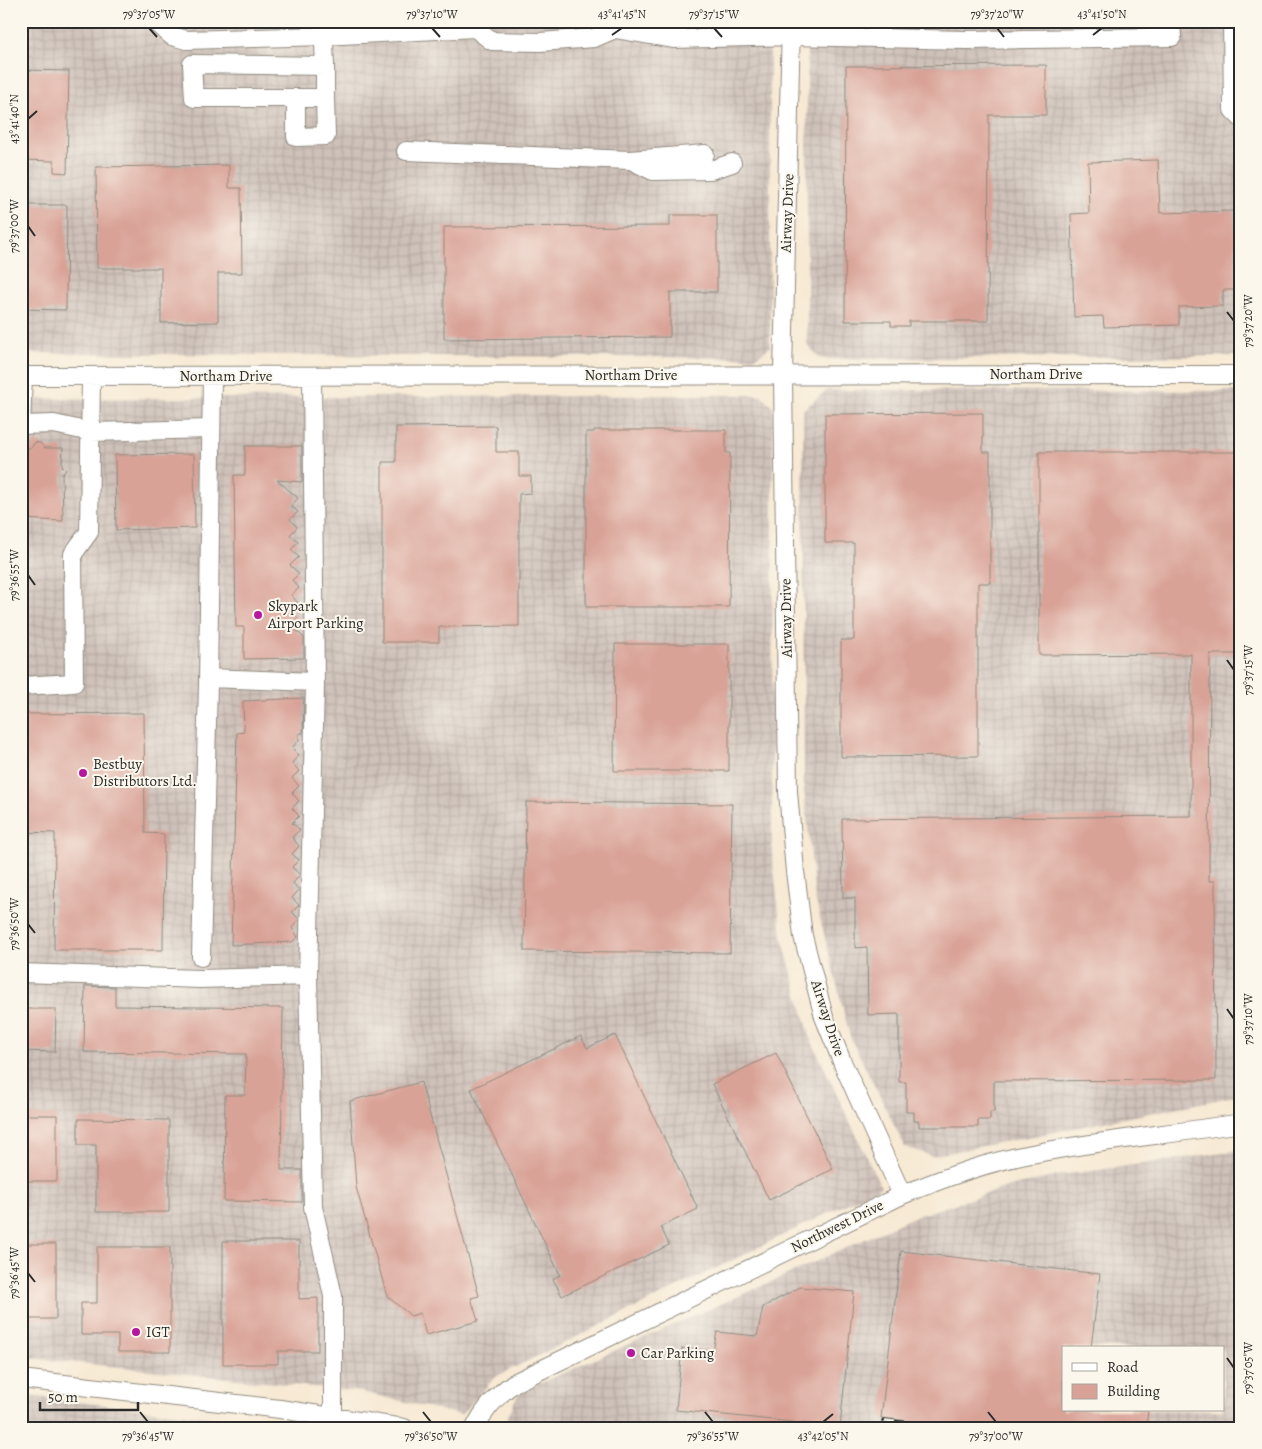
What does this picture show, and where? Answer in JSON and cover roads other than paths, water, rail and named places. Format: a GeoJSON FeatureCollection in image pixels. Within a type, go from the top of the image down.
{"type":"FeatureCollection","features":[{"type":"Feature","properties":{"kind":"street"},"geometry":{"type":"LineString","coordinates":[[154,21],[172,36],[186,40],[323,29],[479,24],[492,41],[540,42],[594,38],[609,25],[673,40],[791,29],[966,40],[1172,37],[1171,21]]}},
{"type":"Feature","properties":{"kind":"street"},"geometry":{"type":"LineString","coordinates":[[1232,21],[1233,110],[1241,118]]}},
{"type":"Feature","properties":{"kind":"street"},"geometry":{"type":"LineString","coordinates":[[296,98],[296,137],[326,136],[323,29]]}},
{"type":"Feature","properties":{"kind":"street","name":"Airway Drive"},"geometry":{"type":"LineString","coordinates":[[791,29],[783,374],[788,792],[803,936],[824,1016],[843,1064],[902,1195]]}},
{"type":"Feature","properties":{"kind":"street"},"geometry":{"type":"LineString","coordinates":[[325,66],[192,64],[194,98],[325,98]]}},
{"type":"Feature","properties":{"kind":"street"},"geometry":{"type":"LineString","coordinates":[[406,150],[630,160],[705,154]]}},
{"type":"Feature","properties":{"kind":"street"},"geometry":{"type":"LineString","coordinates":[[630,160],[653,171],[711,170],[732,163]]}},
{"type":"Feature","properties":{"kind":"street","name":"Northam Drive"},"geometry":{"type":"LineString","coordinates":[[22,376],[1241,375]]}},
{"type":"Feature","properties":{"kind":"street"},"geometry":{"type":"LineString","coordinates":[[22,376],[21,425],[54,424],[91,432],[211,429]]}},
{"type":"Feature","properties":{"kind":"street"},"geometry":{"type":"LineString","coordinates":[[21,686],[74,683],[73,554],[89,532],[90,376]]}},
{"type":"Feature","properties":{"kind":"street"},"geometry":{"type":"LineString","coordinates":[[201,958],[208,678],[212,376]]}},
{"type":"Feature","properties":{"kind":"street"},"geometry":{"type":"LineString","coordinates":[[312,376],[315,682],[308,976],[313,1207],[333,1296],[333,1416]]}},
{"type":"Feature","properties":{"kind":"street"},"geometry":{"type":"LineString","coordinates":[[208,678],[315,682]]}},
{"type":"Feature","properties":{"kind":"street"},"geometry":{"type":"LineString","coordinates":[[21,973],[200,979],[308,976]]}},
{"type":"Feature","properties":{"kind":"street","name":"Northwest Drive"},"geometry":{"type":"LineString","coordinates":[[475,1428],[486,1409],[500,1393],[514,1383],[902,1195],[977,1167],[1037,1152],[1241,1123]]}},
{"type":"Feature","properties":{"kind":"street"},"geometry":{"type":"LineString","coordinates":[[21,1379],[333,1416],[404,1428]]}},
{"type":"Feature","properties":{"kind":"railway"},"geometry":{"type":"LineString","coordinates":[[884,1421],[941,1428]]}},
{"type":"Feature","properties":{"kind":"place","name":"Skypark Airport Parking"},"geometry":{"type":"Point","coordinates":[258,615]}},
{"type":"Feature","properties":{"kind":"place","name":"Bestbuy Distributors Ltd."},"geometry":{"type":"Point","coordinates":[83,773]}},
{"type":"Feature","properties":{"kind":"place","name":"IGT"},"geometry":{"type":"Point","coordinates":[136,1332]}},
{"type":"Feature","properties":{"kind":"place","name":"Car Parking"},"geometry":{"type":"Point","coordinates":[631,1353]}}]}
